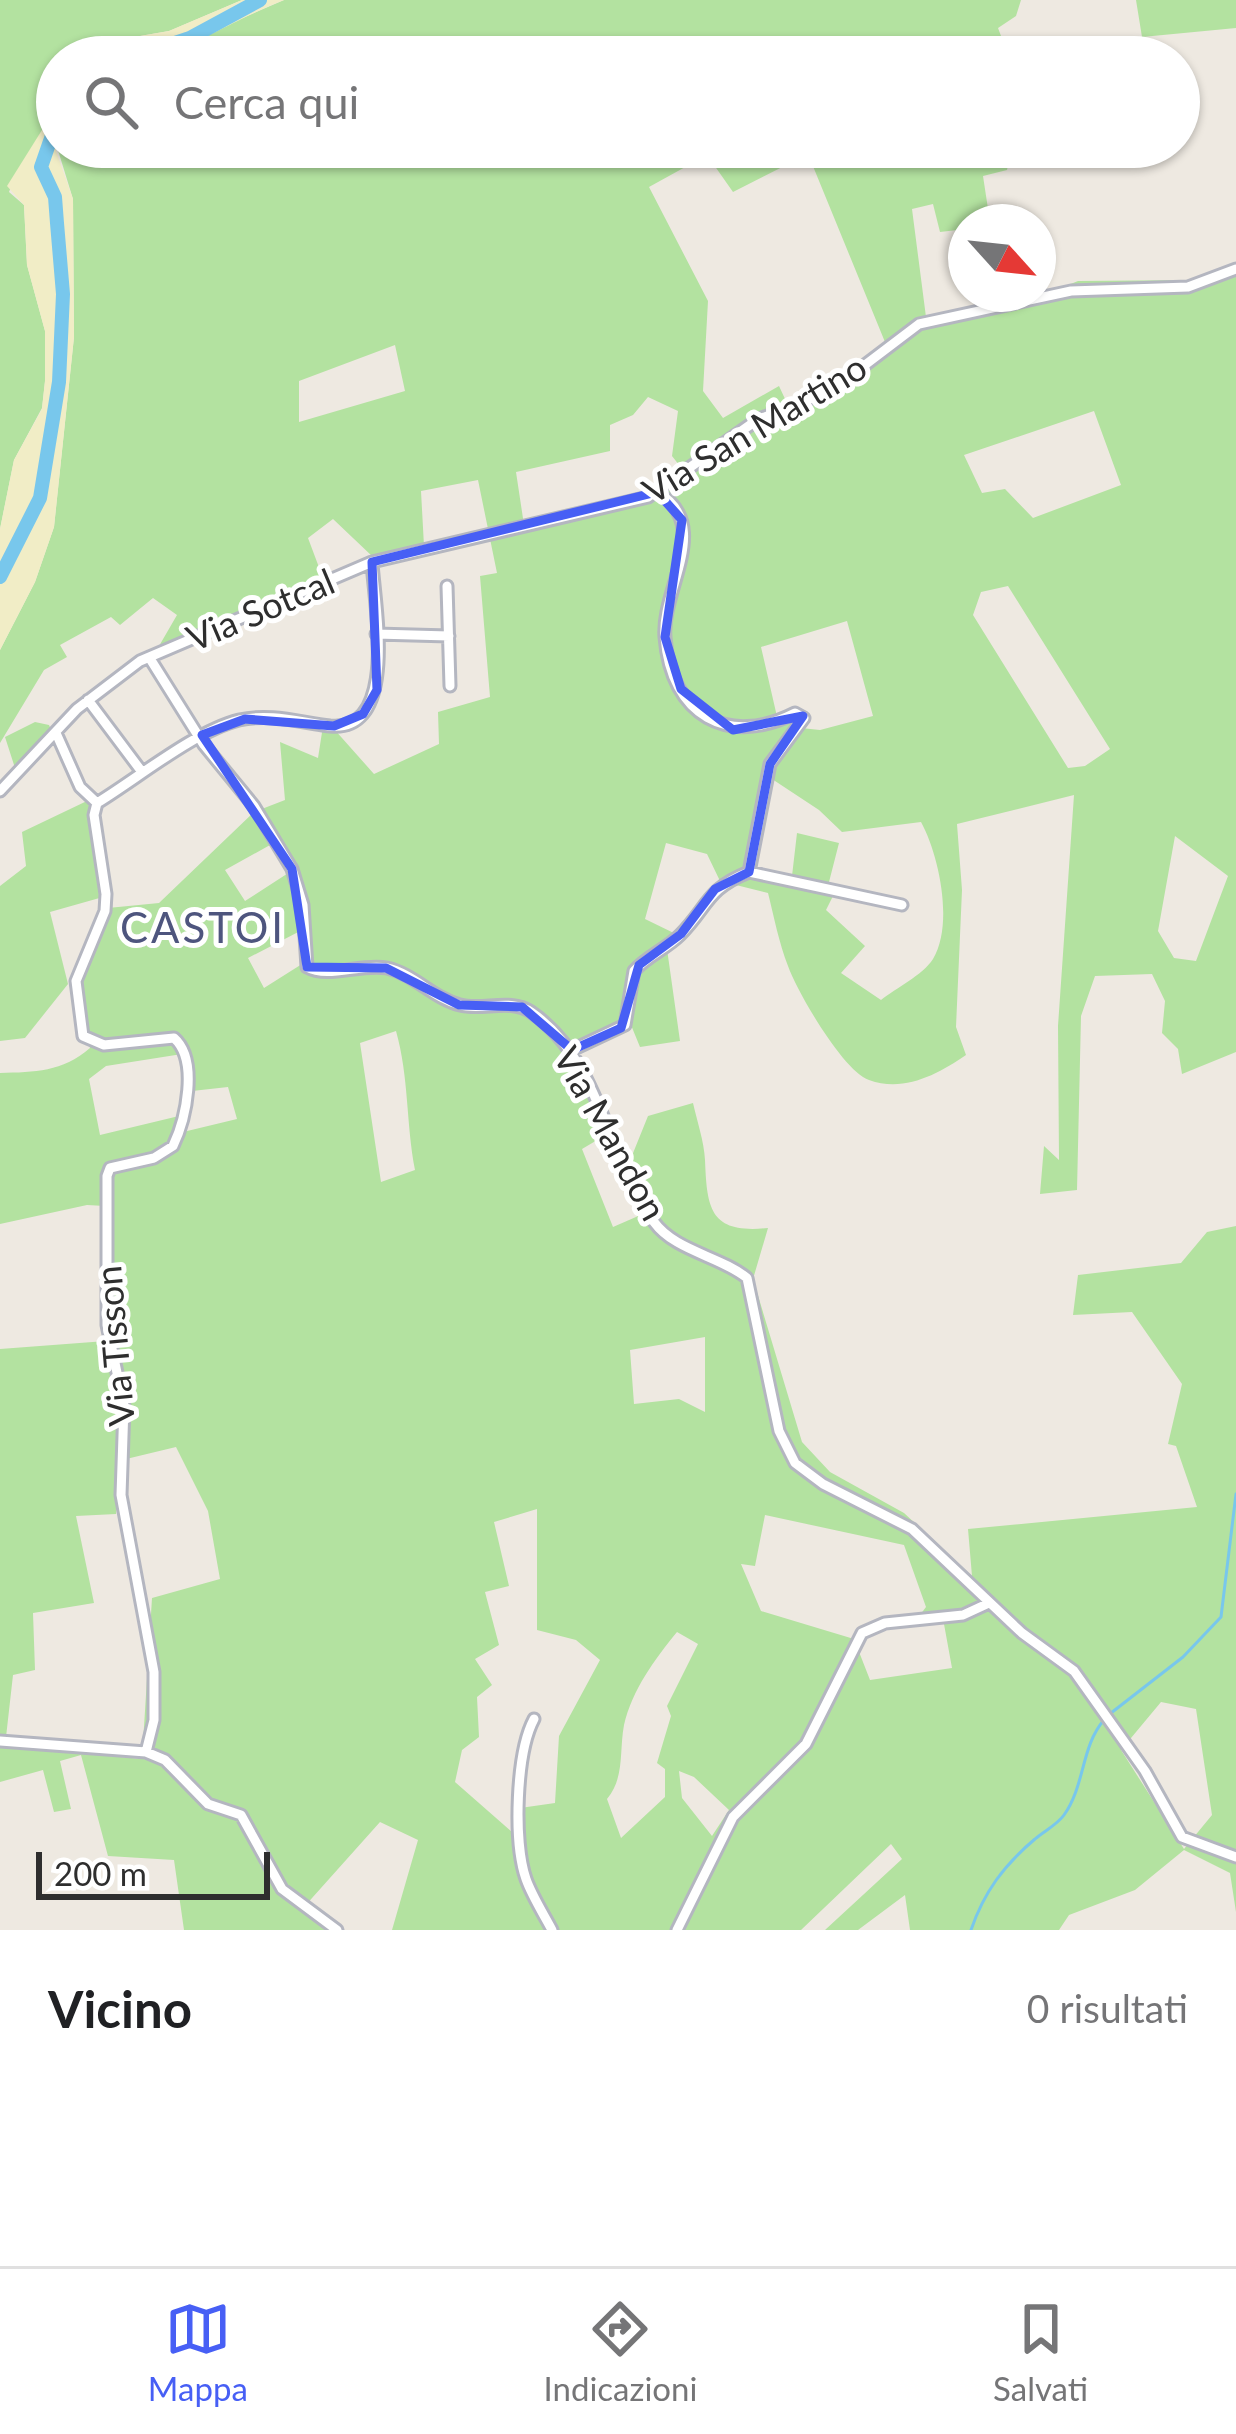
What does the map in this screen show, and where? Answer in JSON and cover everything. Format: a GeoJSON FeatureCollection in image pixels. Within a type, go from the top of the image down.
{"type":"FeatureCollection","features":[{"type":"Feature","properties":{"kind":"street","name":"Via San Martino"},"geometry":{"type":"LineString","coordinates":[[372,562],[657,492],[757,420],[832,390],[920,324],[1071,291],[1188,286],[1236,268]]}},
{"type":"Feature","properties":{"kind":"street"},"geometry":{"type":"LineString","coordinates":[[657,492],[677,505],[682,520],[682,558],[665,638],[681,689],[704,716],[733,730],[763,727],[795,713],[804,718],[770,764],[749,872]]}},
{"type":"Feature","properties":{"kind":"street"},"geometry":{"type":"LineString","coordinates":[[56,733],[80,787],[98,803],[202,735],[245,719],[282,717],[334,726],[352,722],[376,694],[372,562]]}},
{"type":"Feature","properties":{"kind":"street","name":"Via Sotcal"},"geometry":{"type":"LineString","coordinates":[[0,791],[116,674],[372,562]]}},
{"type":"Feature","properties":{"kind":"street"},"geometry":{"type":"LineString","coordinates":[[447,586],[451,686]]}},
{"type":"Feature","properties":{"kind":"street"},"geometry":{"type":"LineString","coordinates":[[376,634],[449,636]]}},
{"type":"Feature","properties":{"kind":"street"},"geometry":{"type":"LineString","coordinates":[[149,657],[202,735]]}},
{"type":"Feature","properties":{"kind":"street"},"geometry":{"type":"LineString","coordinates":[[88,700],[142,772]]}},
{"type":"Feature","properties":{"kind":"street","name":"Via Mandon"},"geometry":{"type":"LineString","coordinates":[[202,735],[292,869],[304,905],[310,970],[386,968],[459,1005],[522,1007],[572,1050],[622,1169],[657,1226],[747,1278],[778,1431],[795,1463],[823,1484],[912,1528],[988,1603],[1074,1671],[1182,1837],[1236,1857]]}},
{"type":"Feature","properties":{"kind":"street","name":"Via Tisson"},"geometry":{"type":"LineString","coordinates":[[98,803],[94,814],[105,911],[76,981],[83,1036],[104,1045],[174,1038],[186,1054],[184,1110],[173,1146],[154,1158],[110,1168],[106,1176],[107,1325],[124,1406],[121,1495],[154,1672],[146,1751]]}},
{"type":"Feature","properties":{"kind":"street"},"geometry":{"type":"LineString","coordinates":[[572,1050],[625,1025],[639,965],[681,934],[715,889],[749,872],[902,905]]}},
{"type":"Feature","properties":{"kind":"street"},"geometry":{"type":"LineString","coordinates":[[677,1930],[734,1817],[806,1744],[862,1634],[885,1623],[963,1615],[988,1603]]}},
{"type":"Feature","properties":{"kind":"street"},"geometry":{"type":"LineString","coordinates":[[534,1719],[524,1738],[519,1792],[524,1875],[552,1930]]}},
{"type":"Feature","properties":{"kind":"street"},"geometry":{"type":"LineString","coordinates":[[0,1741],[146,1751],[165,1760],[208,1804],[241,1815],[282,1888],[337,1930]]}},
{"type":"Feature","properties":{"kind":"highlighted area"},"geometry":{"type":"Polygon","coordinates":[[[657,492],[682,520],[665,637],[681,689],[733,730],[803,716],[770,764],[749,872],[715,889],[681,934],[639,965],[621,1028],[572,1050],[522,1007],[459,1005],[386,968],[307,967],[292,869],[202,735],[245,719],[334,726],[363,714],[377,690],[372,562],[657,492]]]}},
{"type":"Feature","properties":{"kind":"green space"},"geometry":{"type":"Polygon","coordinates":[[[0,0],[242,0],[169,31],[140,36],[36,36],[36,145],[9,192],[24,205],[27,265],[45,331],[45,381],[42,408],[14,460],[0,529],[0,0]]]}},
{"type":"Feature","properties":{"kind":"green space"},"geometry":{"type":"Polygon","coordinates":[[[284,0],[1021,0],[1016,16],[998,28],[1001,36],[208,36],[284,0]]]}},
{"type":"Feature","properties":{"kind":"green space"},"geometry":{"type":"Polygon","coordinates":[[[1136,0],[1236,0],[1236,28],[1142,36],[1136,0]]]}},
{"type":"Feature","properties":{"kind":"green space"},"geometry":{"type":"Polygon","coordinates":[[[63,168],[683,168],[649,187],[708,301],[703,391],[723,418],[779,386],[786,401],[817,394],[885,342],[814,168],[1007,168],[983,176],[987,204],[948,204],[948,231],[940,232],[933,204],[912,209],[926,317],[952,312],[1056,312],[1056,290],[1078,281],[1195,280],[1236,263],[1236,1052],[1182,1074],[1178,1049],[1162,1033],[1165,1001],[1152,974],[1095,976],[1081,1016],[1077,1190],[1040,1194],[1044,1146],[1059,1160],[1058,1026],[1074,795],[957,824],[962,890],[956,1027],[966,1055],[944,1069],[895,1084],[859,1074],[822,1030],[793,978],[768,893],[720,881],[707,854],[666,843],[645,919],[682,937],[667,949],[680,1041],[640,1047],[631,1025],[568,1053],[604,1136],[582,1149],[613,1227],[652,1210],[627,1168],[648,1116],[693,1103],[716,1215],[734,1227],[768,1228],[753,1279],[802,1442],[830,1472],[904,1513],[972,1576],[968,1529],[1197,1507],[1176,1446],[1168,1444],[1182,1384],[1132,1312],[1073,1315],[1078,1275],[1181,1263],[1207,1232],[1236,1226],[1236,1912],[1230,1873],[1184,1850],[1135,1890],[1069,1915],[1059,1930],[910,1930],[905,1895],[858,1930],[825,1930],[902,1859],[891,1844],[801,1930],[392,1930],[418,1840],[380,1822],[304,1907],[332,1930],[184,1930],[174,1860],[108,1856],[81,1755],[60,1761],[71,1809],[54,1812],[43,1770],[0,1782],[0,1349],[106,1341],[105,1206],[87,1205],[0,1224],[0,1073],[58,1066],[90,1048],[74,979],[108,908],[159,903],[254,812],[285,800],[280,742],[318,758],[323,726],[334,729],[374,774],[439,744],[438,712],[490,697],[480,576],[497,573],[478,480],[421,491],[424,546],[373,557],[333,519],[308,538],[326,586],[155,653],[177,615],[153,598],[120,625],[111,617],[60,645],[67,657],[44,670],[0,743],[0,650],[35,582],[54,527],[74,337],[73,199],[63,168]],[[395,345],[299,381],[299,422],[405,391],[395,345]],[[648,397],[633,415],[610,425],[610,451],[516,472],[524,525],[633,504],[670,484],[683,470],[672,456],[678,411],[648,397]],[[1094,411],[964,455],[982,493],[1005,489],[1033,518],[1121,485],[1094,411]],[[1008,586],[981,592],[973,615],[1068,768],[1085,766],[1110,749],[1008,586]],[[847,621],[761,647],[778,721],[801,714],[801,728],[820,730],[873,716],[847,621]],[[772,779],[754,870],[792,876],[797,833],[839,843],[829,882],[838,886],[826,910],[865,946],[841,973],[881,1000],[933,959],[943,927],[942,890],[921,822],[842,832],[819,810],[772,779]],[[1175,836],[1158,931],[1174,958],[1196,961],[1228,876],[1175,836]],[[279,840],[225,870],[245,901],[296,868],[279,840]],[[304,929],[248,958],[264,988],[302,964],[304,929]],[[396,1031],[360,1043],[381,1182],[415,1170],[403,1066],[396,1031]],[[182,1054],[106,1066],[89,1079],[100,1135],[179,1116],[183,1132],[237,1119],[228,1087],[183,1092],[182,1054]],[[705,1337],[630,1350],[634,1404],[679,1399],[705,1412],[705,1337]],[[176,1447],[122,1460],[116,1514],[76,1516],[94,1603],[33,1613],[35,1670],[13,1675],[5,1746],[142,1759],[152,1598],[220,1579],[208,1511],[176,1447]],[[537,1509],[494,1522],[509,1586],[485,1592],[499,1645],[475,1659],[492,1685],[477,1697],[479,1737],[462,1750],[455,1782],[521,1840],[520,1808],[555,1803],[559,1736],[600,1660],[576,1640],[537,1630],[537,1509]],[[765,1515],[755,1566],[741,1564],[761,1611],[854,1639],[870,1680],[952,1668],[942,1613],[920,1615],[926,1607],[904,1545],[765,1515]],[[677,1632],[638,1687],[628,1712],[619,1773],[607,1799],[621,1838],[665,1797],[665,1769],[657,1763],[671,1716],[667,1706],[698,1644],[677,1632]],[[1161,1702],[1121,1750],[1184,1849],[1212,1815],[1196,1709],[1161,1702]],[[679,1771],[682,1798],[712,1836],[729,1810],[694,1777],[679,1771]]]}},
{"type":"Feature","properties":{"kind":"green space"},"geometry":{"type":"Polygon","coordinates":[[[716,168],[780,168],[733,192],[716,168]]]}},
{"type":"Feature","properties":{"kind":"green space"},"geometry":{"type":"Polygon","coordinates":[[[35,722],[49,725],[52,732],[15,768],[5,737],[35,722]]]}},
{"type":"Feature","properties":{"kind":"green space"},"geometry":{"type":"Polygon","coordinates":[[[89,800],[96,810],[103,897],[50,912],[68,984],[25,1038],[0,1041],[0,886],[26,866],[22,832],[89,800]]]}},
{"type":"Feature","properties":{"kind":"sand"},"geometry":{"type":"Polygon","coordinates":[[[242,0],[284,0],[206,36],[140,36],[169,31],[242,0]]]}},
{"type":"Feature","properties":{"kind":"sand"},"geometry":{"type":"Polygon","coordinates":[[[36,140],[36,168],[62,168],[73,199],[74,337],[54,527],[35,582],[0,650],[0,529],[14,460],[42,409],[45,381],[45,331],[27,265],[24,205],[7,186],[36,140]]]}},
{"type":"Feature","properties":{"kind":"waterway"},"geometry":{"type":"LineString","coordinates":[[194,36],[260,0]]}},
{"type":"Feature","properties":{"kind":"waterway"},"geometry":{"type":"LineString","coordinates":[[0,577],[40,498],[59,382],[63,294],[55,197],[41,168]]}},
{"type":"Feature","properties":{"kind":"waterway"},"geometry":{"type":"LineString","coordinates":[[1111,1713],[1183,1657],[1221,1617],[1236,1494]]}},
{"type":"Feature","properties":{"kind":"waterway"},"geometry":{"type":"LineString","coordinates":[[971,1930],[1005,1869],[1058,1822],[1071,1804],[1091,1742],[1104,1720]]}},
{"type":"Feature","properties":{"kind":"district","name":"CASTOI"},"geometry":{"type":"Point","coordinates":[203,927]}}]}
